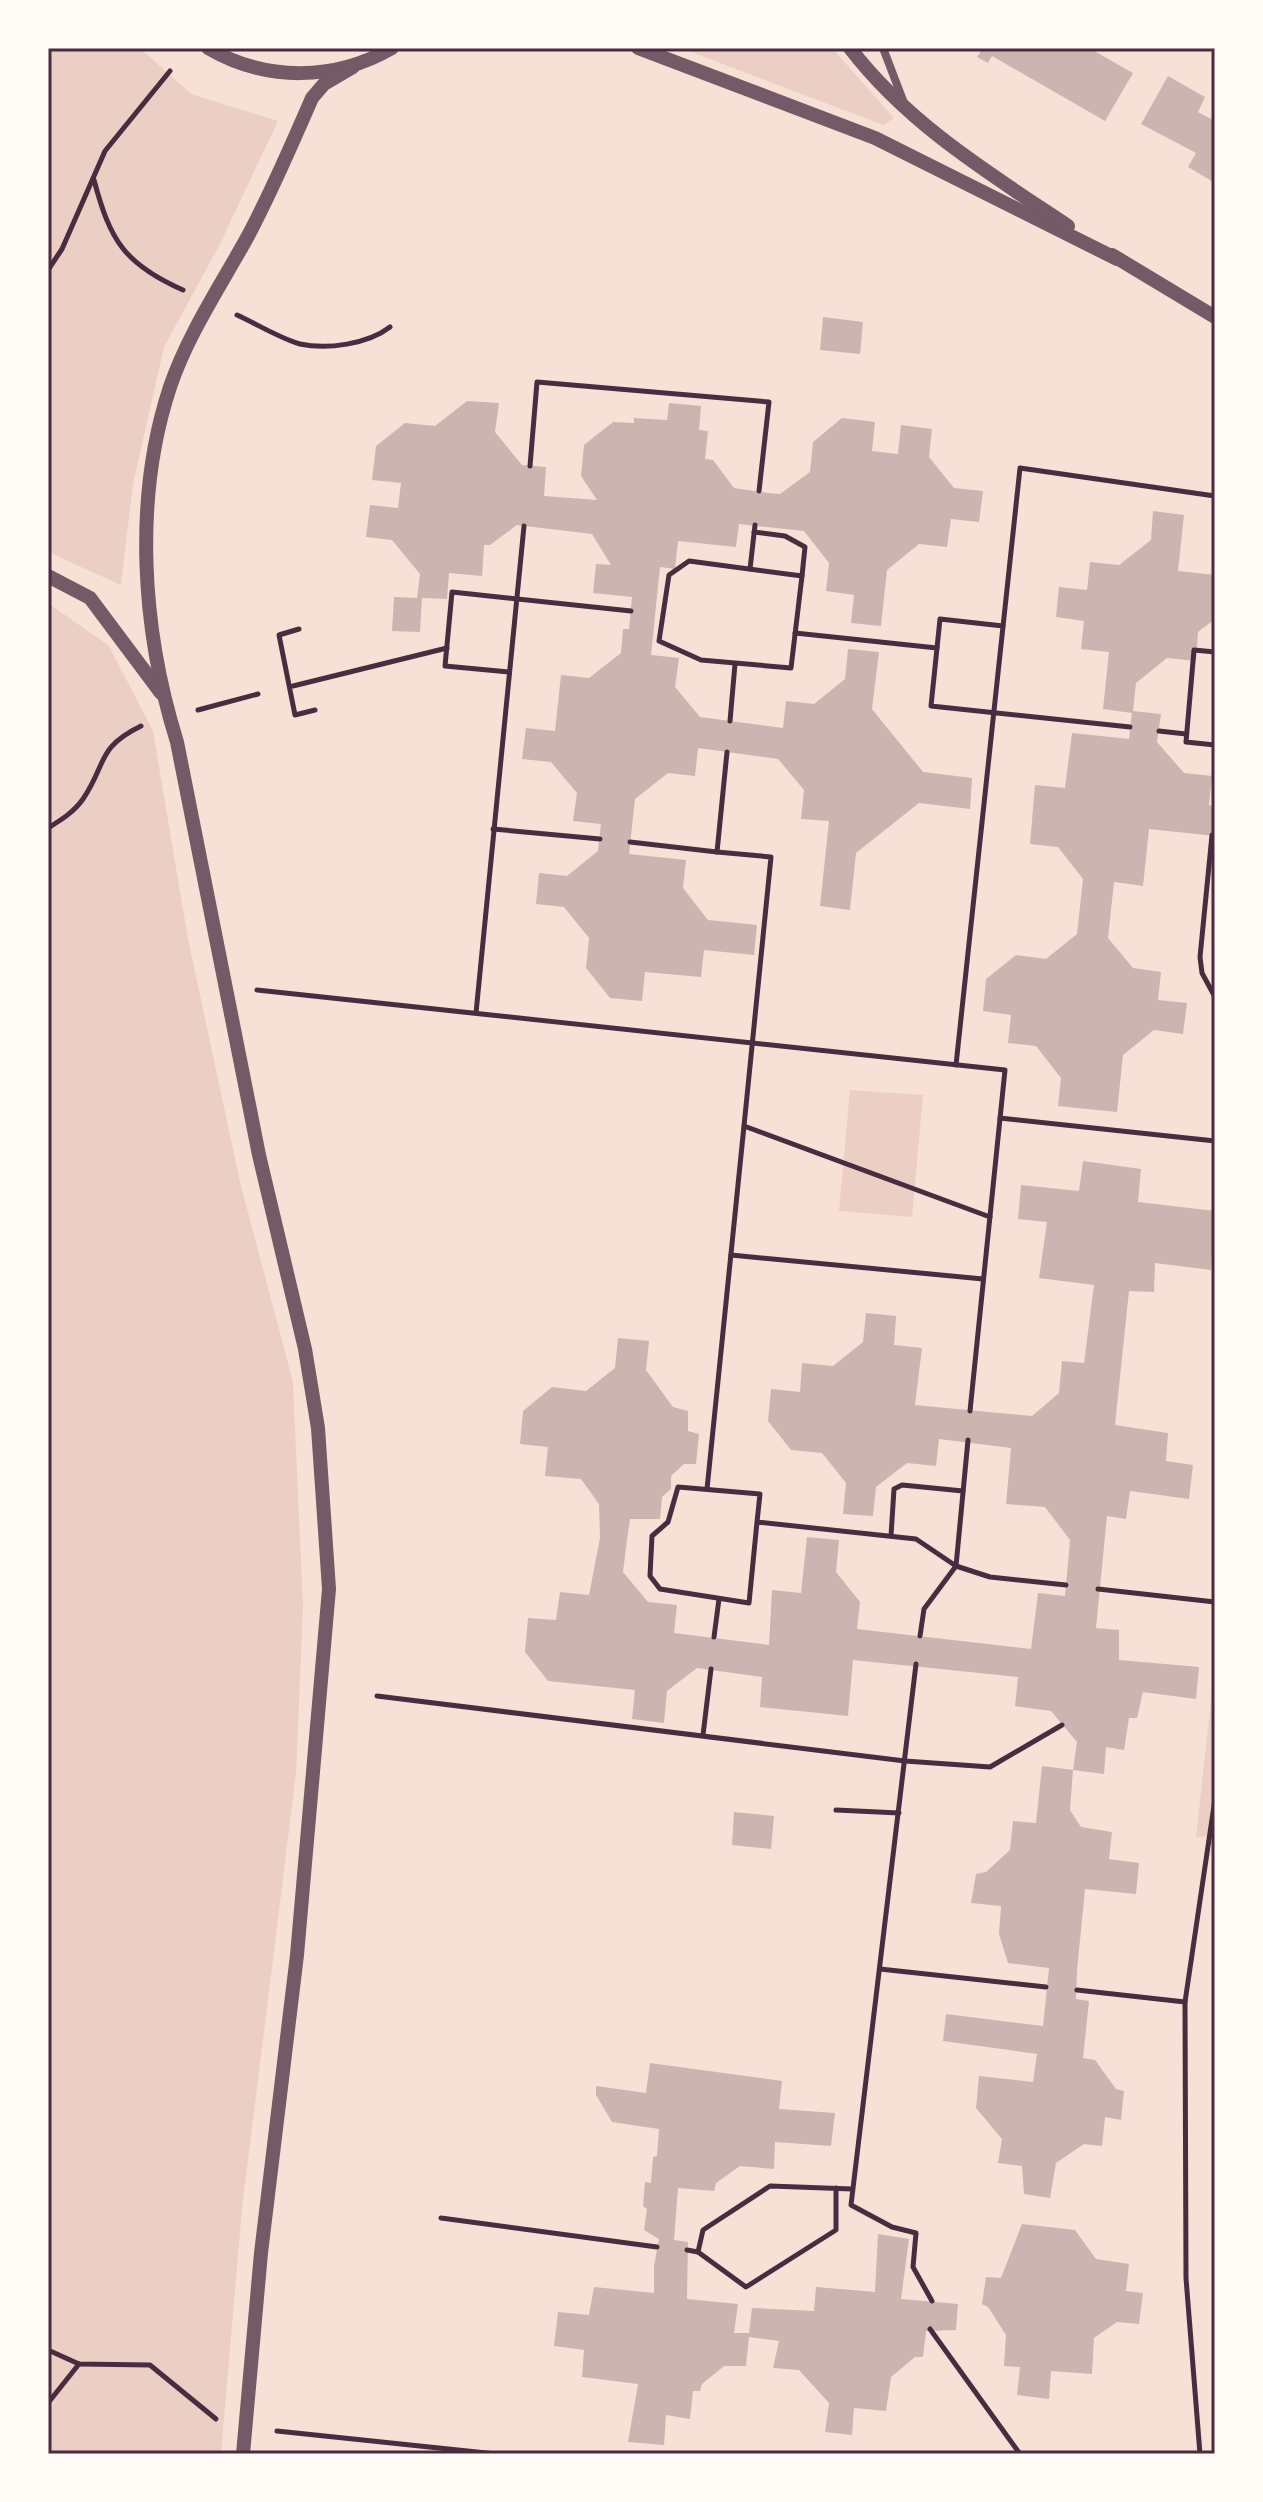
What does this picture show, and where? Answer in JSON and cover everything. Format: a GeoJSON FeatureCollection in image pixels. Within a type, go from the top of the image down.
{"type":"FeatureCollection","features":[{"type":"Feature","properties":{"kind":"street"},"geometry":{"type":"LineString","coordinates":[[208,48],[240,63],[295,73],[324,73],[353,67]]}},
{"type":"Feature","properties":{"kind":"street"},"geometry":{"type":"LineString","coordinates":[[243,2454],[261,2253],[297,1955],[329,1589],[318,1428],[305,1349],[224,985],[177,742],[164,697],[146,546],[150,483],[170,388],[189,343],[256,220],[312,98],[324,84],[392,48]]}},
{"type":"Feature","properties":{"kind":"street"},"geometry":{"type":"LineString","coordinates":[[638,48],[875,138],[1117,259]]}},
{"type":"Feature","properties":{"kind":"street"},"geometry":{"type":"LineString","coordinates":[[850,48],[907,111],[963,156],[1117,259],[1215,317]]}},
{"type":"Feature","properties":{"kind":"street"},"geometry":{"type":"LineString","coordinates":[[883,48],[907,111]]}},
{"type":"Feature","properties":{"kind":"street"},"geometry":{"type":"LineString","coordinates":[[48,576],[90,598],[164,697]]}},
{"type":"Feature","properties":{"kind":"path"},"geometry":{"type":"LineString","coordinates":[[48,270],[62,249],[105,151],[170,71]]}},
{"type":"Feature","properties":{"kind":"path"},"geometry":{"type":"LineString","coordinates":[[93,179],[104,219],[123,254],[162,281],[193,294]]}},
{"type":"Feature","properties":{"kind":"path"},"geometry":{"type":"LineString","coordinates":[[233,313],[300,344],[337,345],[378,336],[390,327]]}},
{"type":"Feature","properties":{"kind":"path"},"geometry":{"type":"LineString","coordinates":[[530,466],[537,382],[769,402],[759,491]]}},
{"type":"Feature","properties":{"kind":"path"},"geometry":{"type":"LineString","coordinates":[[956,1065],[1020,468],[1215,496]]}},
{"type":"Feature","properties":{"kind":"path"},"geometry":{"type":"LineString","coordinates":[[476,1013],[524,526]]}},
{"type":"Feature","properties":{"kind":"path"},"geometry":{"type":"LineString","coordinates":[[750,569],[754,529],[785,536],[805,547],[802,576],[794,633],[791,668],[701,660],[659,641],[669,575],[689,561],[802,576]]}},
{"type":"Feature","properties":{"kind":"path"},"geometry":{"type":"LineString","coordinates":[[509,672],[445,666],[452,592],[631,611]]}},
{"type":"Feature","properties":{"kind":"path"},"geometry":{"type":"LineString","coordinates":[[656,613],[663,614]]}},
{"type":"Feature","properties":{"kind":"path"},"geometry":{"type":"LineString","coordinates":[[1003,626],[940,619],[931,706],[1130,727]]}},
{"type":"Feature","properties":{"kind":"path"},"geometry":{"type":"LineString","coordinates":[[299,629],[279,635],[288,687],[295,715],[315,710]]}},
{"type":"Feature","properties":{"kind":"path"},"geometry":{"type":"LineString","coordinates":[[794,633],[937,648]]}},
{"type":"Feature","properties":{"kind":"path"},"geometry":{"type":"LineString","coordinates":[[293,686],[447,648]]}},
{"type":"Feature","properties":{"kind":"path"},"geometry":{"type":"LineString","coordinates":[[1215,652],[1194,650],[1186,734],[1186,742],[1215,745]]}},
{"type":"Feature","properties":{"kind":"path"},"geometry":{"type":"LineString","coordinates":[[730,721],[735,664]]}},
{"type":"Feature","properties":{"kind":"path"},"geometry":{"type":"LineString","coordinates":[[193,711],[258,694]]}},
{"type":"Feature","properties":{"kind":"path"},"geometry":{"type":"LineString","coordinates":[[48,828],[69,815],[83,799],[106,749],[123,735],[150,722]]}},
{"type":"Feature","properties":{"kind":"path"},"geometry":{"type":"LineString","coordinates":[[1159,731],[1186,734]]}},
{"type":"Feature","properties":{"kind":"path"},"geometry":{"type":"LineString","coordinates":[[717,852],[727,752]]}},
{"type":"Feature","properties":{"kind":"path"},"geometry":{"type":"LineString","coordinates":[[493,829],[600,839]]}},
{"type":"Feature","properties":{"kind":"path"},"geometry":{"type":"LineString","coordinates":[[1212,835],[1200,957],[1202,973],[1215,997]]}},
{"type":"Feature","properties":{"kind":"path"},"geometry":{"type":"LineString","coordinates":[[630,842],[771,857],[707,1489]]}},
{"type":"Feature","properties":{"kind":"path"},"geometry":{"type":"LineString","coordinates":[[224,985],[1005,1070],[970,1411]]}},
{"type":"Feature","properties":{"kind":"path"},"geometry":{"type":"LineString","coordinates":[[1000,1118],[1215,1141]]}},
{"type":"Feature","properties":{"kind":"path"},"geometry":{"type":"LineString","coordinates":[[744,1126],[990,1217]]}},
{"type":"Feature","properties":{"kind":"path"},"geometry":{"type":"LineString","coordinates":[[731,1255],[983,1279]]}},
{"type":"Feature","properties":{"kind":"path"},"geometry":{"type":"LineString","coordinates":[[920,1636],[924,1609],[956,1566],[968,1440]]}},
{"type":"Feature","properties":{"kind":"path"},"geometry":{"type":"LineString","coordinates":[[891,1536],[894,1489],[902,1485],[963,1491]]}},
{"type":"Feature","properties":{"kind":"path"},"geometry":{"type":"LineString","coordinates":[[678,1487],[707,1489],[760,1494],[749,1603],[660,1589],[650,1576],[652,1536],[668,1522],[678,1487]]}},
{"type":"Feature","properties":{"kind":"path"},"geometry":{"type":"LineString","coordinates":[[757,1522],[916,1539],[956,1566],[990,1577],[1066,1585]]}},
{"type":"Feature","properties":{"kind":"path"},"geometry":{"type":"LineString","coordinates":[[1098,1589],[1215,1602]]}},
{"type":"Feature","properties":{"kind":"path"},"geometry":{"type":"LineString","coordinates":[[714,1637],[719,1599]]}},
{"type":"Feature","properties":{"kind":"path"},"geometry":{"type":"LineString","coordinates":[[916,1664],[851,2205],[892,2227],[916,2233],[913,2267],[932,2301]]}},
{"type":"Feature","properties":{"kind":"path"},"geometry":{"type":"LineString","coordinates":[[703,1735],[711,1669]]}},
{"type":"Feature","properties":{"kind":"path"},"geometry":{"type":"LineString","coordinates":[[377,1696],[905,1761],[990,1767],[1062,1725]]}},
{"type":"Feature","properties":{"kind":"path"},"geometry":{"type":"LineString","coordinates":[[1200,2454],[1186,2278],[1185,2002],[1215,1800]]}},
{"type":"Feature","properties":{"kind":"path"},"geometry":{"type":"LineString","coordinates":[[836,1810],[899,1813]]}},
{"type":"Feature","properties":{"kind":"path"},"geometry":{"type":"LineString","coordinates":[[880,1969],[1046,1987]]}},
{"type":"Feature","properties":{"kind":"path"},"geometry":{"type":"LineString","coordinates":[[1077,1990],[1185,2002]]}},
{"type":"Feature","properties":{"kind":"path"},"geometry":{"type":"LineString","coordinates":[[698,2252],[703,2230],[770,2186],[852,2189]]}},
{"type":"Feature","properties":{"kind":"path"},"geometry":{"type":"LineString","coordinates":[[687,2250],[698,2252],[746,2287],[836,2230],[836,2188]]}},
{"type":"Feature","properties":{"kind":"path"},"geometry":{"type":"LineString","coordinates":[[441,2218],[657,2247]]}},
{"type":"Feature","properties":{"kind":"path"},"geometry":{"type":"LineString","coordinates":[[930,2329],[1020,2454]]}},
{"type":"Feature","properties":{"kind":"path"},"geometry":{"type":"LineString","coordinates":[[48,2350],[79,2364],[150,2365],[227,2428]]}},
{"type":"Feature","properties":{"kind":"path"},"geometry":{"type":"LineString","coordinates":[[48,2403],[79,2364]]}},
{"type":"Feature","properties":{"kind":"path"},"geometry":{"type":"LineString","coordinates":[[277,2431],[496,2454]]}},
{"type":"Feature","properties":{"kind":"shaded area"},"geometry":{"type":"Polygon","coordinates":[[[48,48],[140,48],[191,94],[278,121],[219,246],[164,347],[133,484],[121,585],[48,552],[48,48]]]}},
{"type":"Feature","properties":{"kind":"shaded area"},"geometry":{"type":"Polygon","coordinates":[[[681,48],[832,48],[894,118],[883,125],[681,48]]]}},
{"type":"Feature","properties":{"kind":"shaded area"},"geometry":{"type":"Polygon","coordinates":[[[48,603],[109,646],[153,731],[188,939],[240,1182],[293,1382],[303,1606],[296,1774],[242,2209],[221,2454],[48,2454],[48,603]]]}},
{"type":"Feature","properties":{"kind":"shaded area"},"geometry":{"type":"Polygon","coordinates":[[[850,1090],[923,1095],[912,1217],[839,1211],[850,1090]]]}},
{"type":"Feature","properties":{"kind":"shaded area"},"geometry":{"type":"Polygon","coordinates":[[[1215,1665],[1215,1836],[1196,1837],[1215,1665]]]}},
{"type":"Feature","properties":{"kind":"building"},"geometry":{"type":"Polygon","coordinates":[[[976,48],[1089,48],[1133,73],[1105,121],[992,56],[988,63],[977,57],[981,51],[976,48]]]}},
{"type":"Feature","properties":{"kind":"building"},"geometry":{"type":"Polygon","coordinates":[[[1168,76],[1205,97],[1198,112],[1215,121],[1215,183],[1188,167],[1196,153],[1141,124],[1168,76]]]}},
{"type":"Feature","properties":{"kind":"building"},"geometry":{"type":"Polygon","coordinates":[[[823,317],[863,322],[860,354],[820,350],[823,317]]]}},
{"type":"Feature","properties":{"kind":"building"},"geometry":{"type":"Polygon","coordinates":[[[467,401],[499,403],[495,432],[522,465],[546,467],[544,496],[597,500],[581,476],[584,445],[613,422],[634,423],[634,418],[667,420],[669,403],[701,406],[699,430],[708,431],[705,459],[713,460],[734,488],[768,493],[780,494],[810,472],[813,442],[842,418],[875,422],[872,451],[898,454],[901,425],[932,429],[929,457],[954,488],[983,491],[979,522],[951,519],[947,547],[919,544],[887,570],[881,626],[851,623],[854,595],[826,591],[829,563],[804,531],[739,524],[736,547],[678,541],[675,569],[660,567],[651,655],[679,658],[675,687],[700,717],[783,728],[786,701],[814,704],[845,679],[848,649],[879,652],[872,709],[923,772],[972,778],[970,809],[919,803],[856,853],[850,910],[820,906],[829,821],[801,819],[804,790],[778,759],[698,748],[695,776],[668,773],[635,799],[629,854],[686,860],[683,888],[708,920],[757,925],[754,955],[704,950],[701,977],[645,972],[642,1001],[610,998],[586,968],[589,938],[564,907],[536,904],[539,873],[567,876],[598,851],[601,824],[573,821],[577,793],[551,762],[522,759],[526,728],[555,731],[561,675],[589,678],[621,653],[623,629],[629,629],[632,597],[593,593],[596,564],[611,565],[592,534],[517,525],[490,545],[484,545],[482,576],[449,573],[447,599],[422,598],[420,632],[392,631],[394,597],[417,598],[420,574],[392,540],[366,537],[370,505],[398,508],[401,483],[372,480],[376,446],[405,423],[435,426],[467,401]]]}},
{"type":"Feature","properties":{"kind":"building"},"geometry":{"type":"Polygon","coordinates":[[[1153,511],[1184,515],[1178,571],[1215,575],[1215,619],[1198,632],[1196,661],[1167,658],[1136,683],[1133,711],[1161,714],[1157,742],[1184,773],[1212,776],[1209,805],[1215,806],[1215,836],[1149,829],[1143,886],[1114,882],[1108,938],[1133,968],[1161,972],[1158,1000],[1187,1003],[1183,1034],[1154,1030],[1123,1055],[1117,1112],[1058,1106],[1061,1078],[1036,1046],[1008,1043],[1011,1015],[983,1011],[986,979],[1016,955],[1046,959],[1077,934],[1083,879],[1058,847],[1030,844],[1035,785],[1065,788],[1072,733],[1129,739],[1132,713],[1103,709],[1109,652],[1081,649],[1084,621],[1056,617],[1059,587],[1087,590],[1090,562],[1119,565],[1151,540],[1153,511]]]}},
{"type":"Feature","properties":{"kind":"building"},"geometry":{"type":"Polygon","coordinates":[[[1083,1161],[1141,1169],[1138,1202],[1215,1211],[1211,1270],[1155,1263],[1154,1292],[1129,1291],[1115,1425],[1168,1433],[1166,1461],[1193,1465],[1189,1499],[1130,1491],[1126,1519],[1107,1516],[1096,1628],[1119,1630],[1119,1660],[1199,1667],[1196,1699],[1143,1692],[1137,1718],[1129,1718],[1124,1750],[1106,1747],[1104,1774],[1073,1770],[1077,1742],[1051,1711],[1015,1706],[1018,1677],[853,1660],[848,1716],[760,1707],[762,1677],[697,1668],[667,1691],[664,1723],[632,1719],[635,1690],[548,1681],[525,1652],[528,1618],[556,1620],[560,1592],[589,1595],[600,1538],[599,1504],[581,1479],[545,1476],[548,1447],[520,1444],[523,1411],[552,1387],[586,1391],[615,1368],[618,1338],[649,1341],[646,1370],[673,1407],[688,1411],[688,1431],[699,1434],[696,1464],[684,1464],[671,1476],[671,1489],[662,1497],[660,1519],[630,1519],[627,1540],[623,1572],[648,1602],[677,1605],[674,1633],[769,1645],[772,1590],[801,1593],[807,1537],[839,1540],[836,1572],[860,1602],[857,1629],[1031,1649],[1038,1593],[1065,1596],[1070,1540],[1045,1507],[1006,1504],[1011,1448],[939,1439],[936,1466],[907,1463],[876,1487],[873,1516],[843,1514],[846,1483],[822,1453],[791,1450],[768,1421],[771,1389],[800,1392],[802,1363],[833,1366],[863,1342],[866,1313],[896,1316],[894,1345],[922,1348],[915,1405],[1032,1416],[1059,1393],[1062,1361],[1084,1363],[1094,1285],[1039,1278],[1047,1222],[1018,1219],[1021,1185],[1079,1191],[1083,1161]]]}},
{"type":"Feature","properties":{"kind":"building"},"geometry":{"type":"Polygon","coordinates":[[[1042,1766],[1073,1770],[1070,1810],[1081,1827],[1112,1832],[1109,1859],[1139,1863],[1136,1894],[1085,1889],[1077,1971],[1076,1999],[1089,2001],[1083,2058],[1095,2060],[1116,2089],[1124,2091],[1121,2120],[1105,2117],[1102,2146],[1084,2144],[1056,2163],[1050,2198],[1024,2194],[1022,2166],[998,2163],[1002,2139],[976,2108],[979,2076],[1033,2082],[1037,2054],[943,2041],[946,2014],[1043,2026],[1049,1968],[1008,1963],[999,1934],[1001,1906],[971,1903],[976,1874],[986,1872],[1010,1850],[1013,1821],[1036,1823],[1042,1766]]]}},
{"type":"Feature","properties":{"kind":"building"},"geometry":{"type":"Polygon","coordinates":[[[734,1812],[774,1816],[771,1849],[732,1845],[734,1812]]]}},
{"type":"Feature","properties":{"kind":"building"},"geometry":{"type":"Polygon","coordinates":[[[650,2063],[782,2081],[779,2109],[835,2113],[831,2146],[775,2142],[774,2169],[740,2166],[716,2183],[714,2191],[678,2188],[674,2240],[688,2242],[687,2299],[738,2304],[734,2333],[749,2333],[752,2308],[814,2311],[816,2287],[875,2292],[878,2234],[909,2239],[901,2299],[958,2304],[956,2330],[926,2331],[923,2357],[915,2357],[891,2377],[886,2411],[854,2408],[852,2435],[825,2432],[829,2403],[799,2370],[773,2368],[779,2341],[749,2337],[746,2366],[724,2366],[702,2384],[700,2391],[693,2391],[690,2419],[666,2415],[664,2445],[628,2442],[638,2384],[582,2377],[584,2350],[554,2346],[558,2312],[589,2315],[594,2287],[654,2293],[654,2266],[659,2239],[644,2230],[647,2209],[643,2206],[645,2182],[651,2183],[653,2157],[657,2156],[659,2129],[612,2122],[596,2095],[596,2086],[646,2093],[650,2063]]]}},
{"type":"Feature","properties":{"kind":"building"},"geometry":{"type":"Polygon","coordinates":[[[1022,2224],[1075,2230],[1096,2259],[1129,2264],[1126,2291],[1143,2293],[1139,2324],[1117,2322],[1094,2338],[1092,2374],[1051,2371],[1049,2399],[1017,2395],[1020,2367],[1004,2366],[1006,2335],[988,2307],[982,2304],[986,2277],[1001,2278],[1022,2224]]]}}]}
